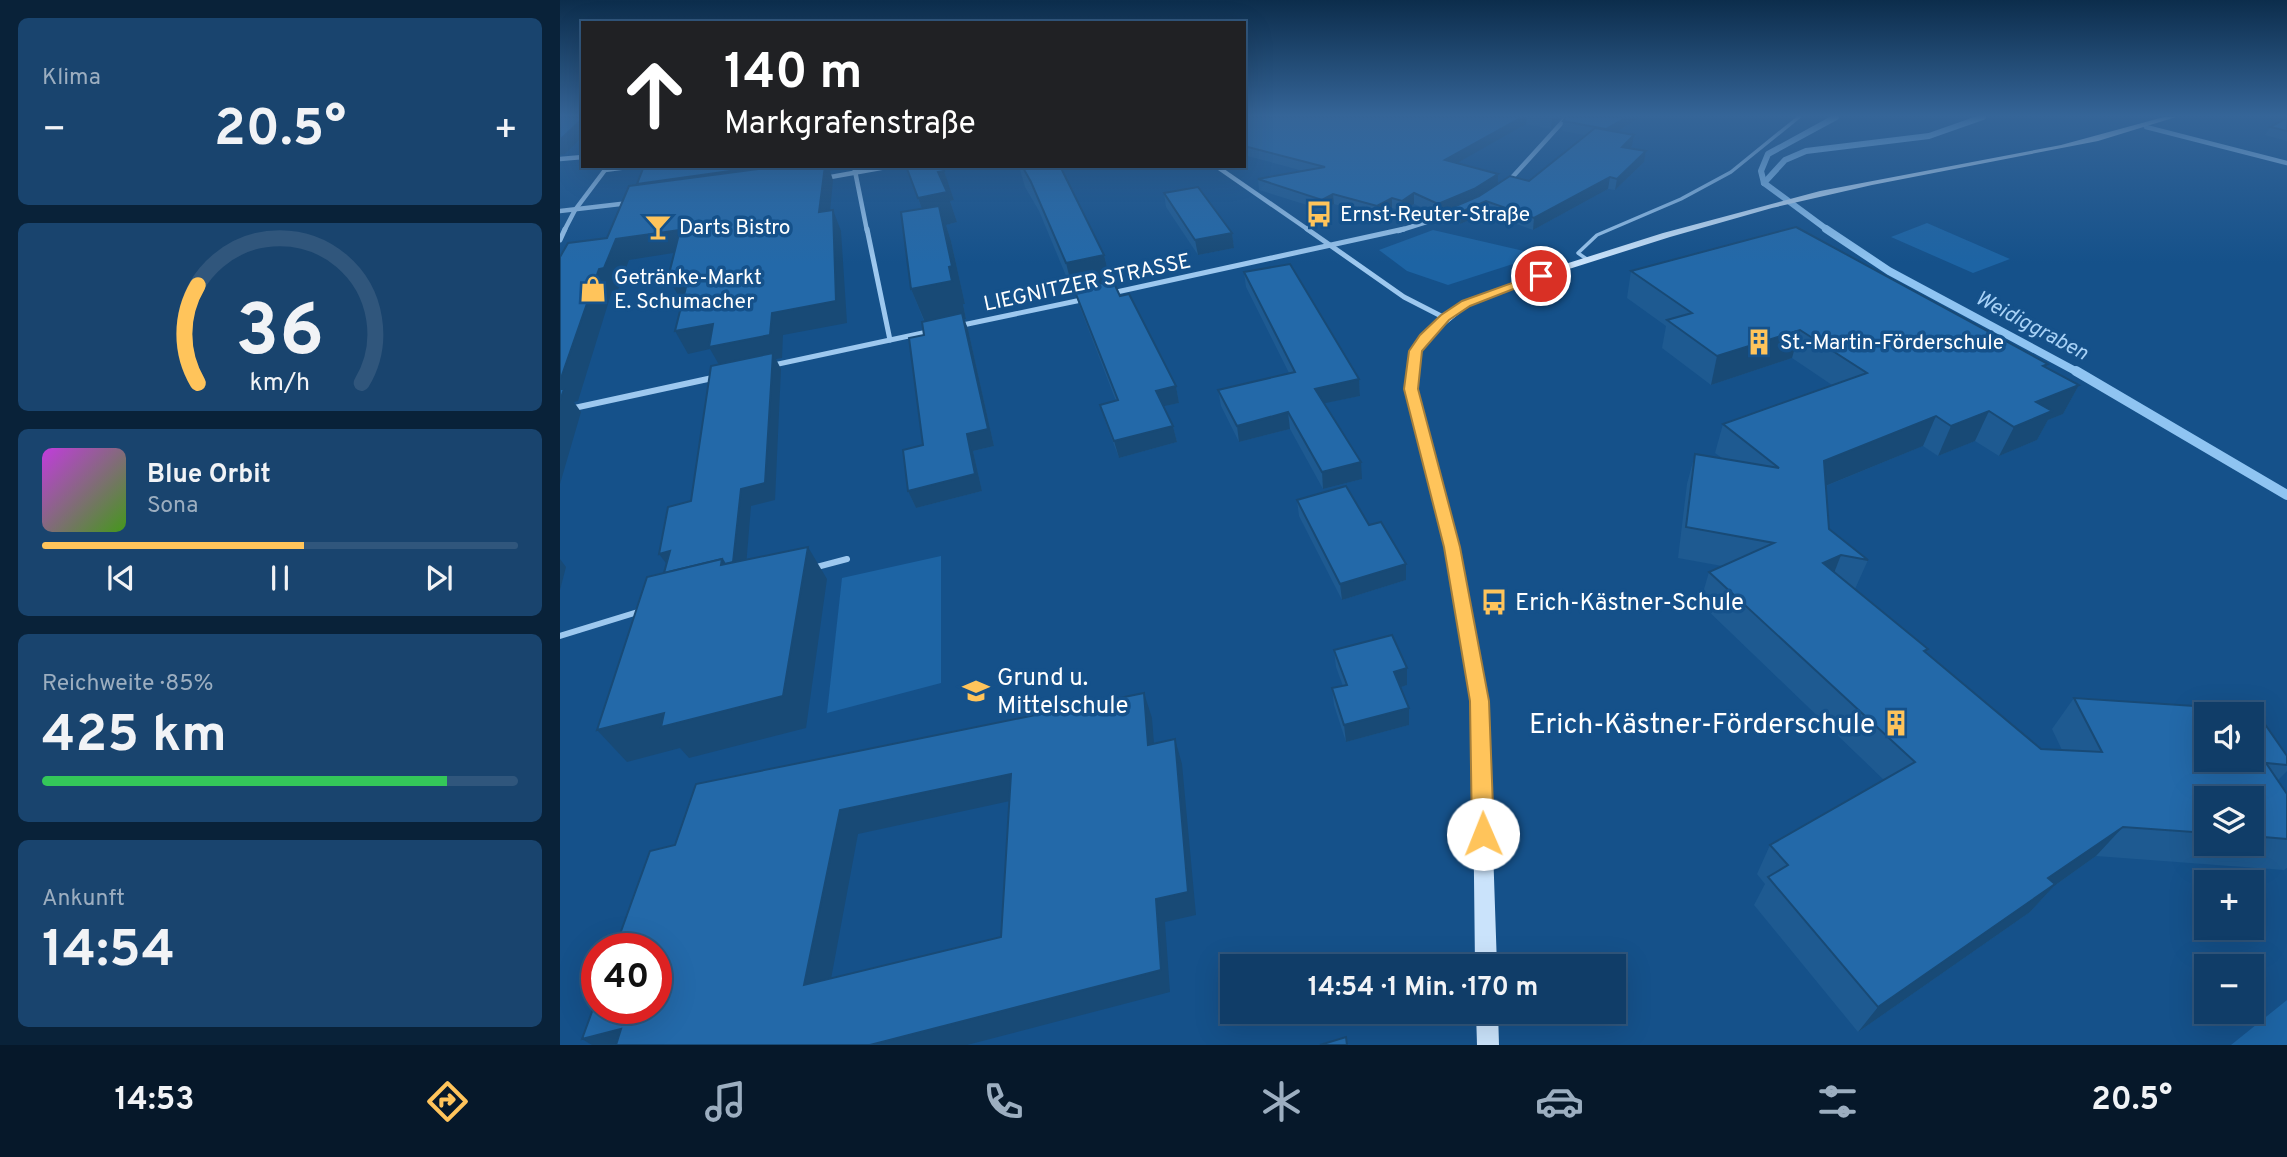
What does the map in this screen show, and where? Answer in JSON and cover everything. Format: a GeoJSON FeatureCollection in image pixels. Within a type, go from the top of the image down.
{"type":"FeatureCollection","features":[{"type":"Feature","properties":{"kind":"street"},"geometry":{"type":"LineString","coordinates":[[1504,185],[1525,166]]}},
{"type":"Feature","properties":{"kind":"street"},"geometry":{"type":"LineString","coordinates":[[1486,954],[1480,701],[1452,547],[1411,389],[1415,351],[1424,337],[1466,303],[1588,260],[1662,236],[1802,198],[1953,166]]}},
{"type":"Feature","properties":{"kind":"street"},"geometry":{"type":"LineString","coordinates":[[560,240],[576,209],[606,168]]}},
{"type":"Feature","properties":{"kind":"street"},"geometry":{"type":"LineString","coordinates":[[854,168],[890,340]]}},
{"type":"Feature","properties":{"kind":"street"},"geometry":{"type":"LineString","coordinates":[[814,179],[882,168]]}},
{"type":"Feature","properties":{"kind":"street"},"geometry":{"type":"LineString","coordinates":[[1219,168],[1404,297],[1445,318]]}},
{"type":"Feature","properties":{"kind":"street"},"geometry":{"type":"LineString","coordinates":[[560,211],[642,202]]}},
{"type":"Feature","properties":{"kind":"street","name":"LIEGNITZER STRASSE"},"geometry":{"type":"LineString","coordinates":[[1105,295],[1399,231],[1465,210]]}},
{"type":"Feature","properties":{"kind":"street","name":"LIEGNITZER STRASSE"},"geometry":{"type":"LineString","coordinates":[[758,368],[1091,298]]}},
{"type":"Feature","properties":{"kind":"street"},"geometry":{"type":"LineString","coordinates":[[560,411],[731,374]]}},
{"type":"Feature","properties":{"kind":"street"},"geometry":{"type":"LineString","coordinates":[[1487,1024],[1488,1045]]}},
{"type":"Feature","properties":{"kind":"lane"},"geometry":{"type":"LineString","coordinates":[[1588,260],[1578,253],[1597,234],[1681,199],[1739,166]]}},
{"type":"Feature","properties":{"kind":"lane"},"geometry":{"type":"LineString","coordinates":[[809,569],[847,559]]}},
{"type":"Feature","properties":{"kind":"lane"},"geometry":{"type":"LineString","coordinates":[[560,636],[655,608]]}},
{"type":"Feature","properties":{"kind":"shaded area"},"geometry":{"type":"Polygon","coordinates":[[[1927,223],[2010,259],[1973,273],[1891,237],[1927,223]]]}},
{"type":"Feature","properties":{"kind":"shaded area"},"geometry":{"type":"Polygon","coordinates":[[[1433,230],[1541,255],[1448,285],[1407,271],[1379,250],[1433,230]]]}},
{"type":"Feature","properties":{"kind":"shaded area"},"geometry":{"type":"Polygon","coordinates":[[[941,556],[941,683],[827,713],[842,578],[941,556]]]}},
{"type":"Feature","properties":{"kind":"shaded area"},"geometry":{"type":"Polygon","coordinates":[[[2287,1000],[2287,1045],[2231,1045],[2257,1024],[2264,1024],[2264,1018],[2287,1000]]]}},
{"type":"Feature","properties":{"kind":"building"},"geometry":{"type":"Polygon","coordinates":[[[1320,166],[1467,166],[1498,174],[1474,189],[1438,204],[1414,193],[1402,201],[1392,198],[1377,206],[1333,194],[1322,200],[1258,179],[1325,167],[1320,166]]]}},
{"type":"Feature","properties":{"kind":"building"},"geometry":{"type":"Polygon","coordinates":[[[1548,166],[1631,166],[1617,179],[1610,177],[1534,218],[1486,201],[1461,212],[1451,208],[1479,196],[1510,176],[1529,181],[1548,166]]]}},
{"type":"Feature","properties":{"kind":"building"},"geometry":{"type":"Polygon","coordinates":[[[643,168],[752,168],[637,184],[643,168]]]}},
{"type":"Feature","properties":{"kind":"building"},"geometry":{"type":"Polygon","coordinates":[[[766,168],[825,168],[819,212],[833,210],[836,301],[772,313],[770,335],[709,347],[713,324],[675,331],[689,275],[668,278],[680,230],[616,239],[604,268],[599,269],[560,378],[560,257],[568,243],[607,238],[629,186],[766,168]]]}},
{"type":"Feature","properties":{"kind":"building"},"geometry":{"type":"Polygon","coordinates":[[[907,168],[943,168],[944,171],[938,172],[947,192],[918,198],[907,168]]]}},
{"type":"Feature","properties":{"kind":"building"},"geometry":{"type":"Polygon","coordinates":[[[1023,168],[1061,168],[1104,255],[1066,263],[1023,168]]]}},
{"type":"Feature","properties":{"kind":"building"},"geometry":{"type":"Polygon","coordinates":[[[1198,187],[1232,233],[1195,240],[1164,193],[1198,187]]]}},
{"type":"Feature","properties":{"kind":"building"},"geometry":{"type":"Polygon","coordinates":[[[939,206],[952,266],[949,267],[952,281],[911,289],[901,212],[939,206]]]}},
{"type":"Feature","properties":{"kind":"building"},"geometry":{"type":"Polygon","coordinates":[[[1796,227],[2048,364],[2043,366],[2079,385],[2036,402],[2052,411],[2014,427],[1989,411],[1951,426],[1936,416],[1824,461],[1829,529],[1868,560],[1841,555],[1823,563],[1928,649],[1924,651],[2041,749],[2102,752],[2074,698],[2194,706],[2194,772],[2264,772],[2264,723],[2287,756],[2287,765],[2266,763],[2287,794],[2287,839],[2264,837],[2264,786],[2194,786],[2194,832],[2123,827],[2048,878],[2055,884],[1878,1007],[1768,877],[1788,865],[1770,845],[1915,762],[1709,572],[1774,543],[1686,527],[1695,454],[1779,468],[1723,424],[1867,373],[1800,330],[1717,356],[1667,320],[1692,313],[1631,271],[1796,227]]]}},
{"type":"Feature","properties":{"kind":"building"},"geometry":{"type":"Polygon","coordinates":[[[1290,264],[1359,379],[1315,389],[1361,462],[1322,472],[1288,412],[1237,426],[1218,390],[1295,372],[1244,272],[1290,264]]]}},
{"type":"Feature","properties":{"kind":"building"},"geometry":{"type":"Polygon","coordinates":[[[1113,281],[1120,296],[1129,294],[1176,386],[1156,391],[1173,426],[1114,441],[1100,405],[1118,400],[1074,289],[1113,281]]]}},
{"type":"Feature","properties":{"kind":"building"},"geometry":{"type":"Polygon","coordinates":[[[962,313],[988,429],[967,434],[975,474],[908,491],[903,450],[923,445],[909,338],[924,335],[922,322],[962,313]]]}},
{"type":"Feature","properties":{"kind":"building"},"geometry":{"type":"Polygon","coordinates":[[[773,353],[765,483],[741,489],[733,562],[725,564],[722,559],[664,573],[670,551],[659,554],[668,507],[691,501],[711,366],[773,353]]]}},
{"type":"Feature","properties":{"kind":"building"},"geometry":{"type":"Polygon","coordinates":[[[1346,486],[1369,525],[1381,522],[1406,564],[1340,584],[1297,500],[1346,486]]]}},
{"type":"Feature","properties":{"kind":"building"},"geometry":{"type":"Polygon","coordinates":[[[808,547],[783,696],[661,727],[664,713],[597,730],[647,577],[722,559],[721,565],[808,547]]]}},
{"type":"Feature","properties":{"kind":"building"},"geometry":{"type":"Polygon","coordinates":[[[1392,635],[1407,668],[1394,672],[1409,708],[1344,725],[1332,688],[1347,685],[1334,650],[1392,635]]]}},
{"type":"Feature","properties":{"kind":"building"},"geometry":{"type":"Polygon","coordinates":[[[1144,693],[1148,745],[1175,739],[1188,892],[1156,899],[1161,970],[870,1045],[616,1045],[621,1029],[582,1039],[587,1024],[672,1024],[672,933],[620,933],[650,851],[675,845],[696,784],[1144,693]],[[1011,774],[840,810],[804,985],[1001,937],[1011,774]]]}},
{"type":"Feature","properties":{"kind":"building"},"geometry":{"type":"Polygon","coordinates":[[[1346,1037],[1347,1045],[1320,1045],[1346,1037]]]}},
{"type":"Feature","properties":{"kind":"waterway"},"geometry":{"type":"LineString","coordinates":[[1763,166],[1761,171],[1764,183]]}},
{"type":"Feature","properties":{"kind":"waterway"},"geometry":{"type":"LineString","coordinates":[[1764,183],[1780,166]]}},
{"type":"Feature","properties":{"kind":"waterway","name":"Weidiggraben"},"geometry":{"type":"LineString","coordinates":[[1764,183],[1829,231]]}},
{"type":"Feature","properties":{"kind":"waterway","name":"Weidiggraben"},"geometry":{"type":"LineString","coordinates":[[1829,231],[1889,271],[2079,373]]}},
{"type":"Feature","properties":{"kind":"waterway","name":"Weidiggraben"},"geometry":{"type":"LineString","coordinates":[[2076,371],[2287,495]]}},
{"type":"Feature","properties":{"kind":"place","name":"Ernst-Reuter-Straße"},"geometry":{"type":"Point","coordinates":[1319,214]}},
{"type":"Feature","properties":{"kind":"place","name":"Darts Bistro"},"geometry":{"type":"Point","coordinates":[658,227]}},
{"type":"Feature","properties":{"kind":"place","name":"Getränke-Markt E. Schumacher"},"geometry":{"type":"Point","coordinates":[593,289]}},
{"type":"Feature","properties":{"kind":"place","name":"St.-Martin-Förderschule"},"geometry":{"type":"Point","coordinates":[1759,342]}},
{"type":"Feature","properties":{"kind":"place","name":"Erich-Kästner-Schule"},"geometry":{"type":"Point","coordinates":[1494,602]}},
{"type":"Feature","properties":{"kind":"place","name":"Grund u. Mittelschule"},"geometry":{"type":"Point","coordinates":[976,691]}},
{"type":"Feature","properties":{"kind":"place","name":"Erich-Kästner-Förderschule"},"geometry":{"type":"Point","coordinates":[1896,723]}},
{"type":"Feature","properties":{"kind":"route"},"geometry":{"type":"LineString","coordinates":[[1483,834],[1480,701],[1452,547],[1411,389],[1415,351],[1424,337],[1445,318],[1466,303],[1541,276]]}}]}
